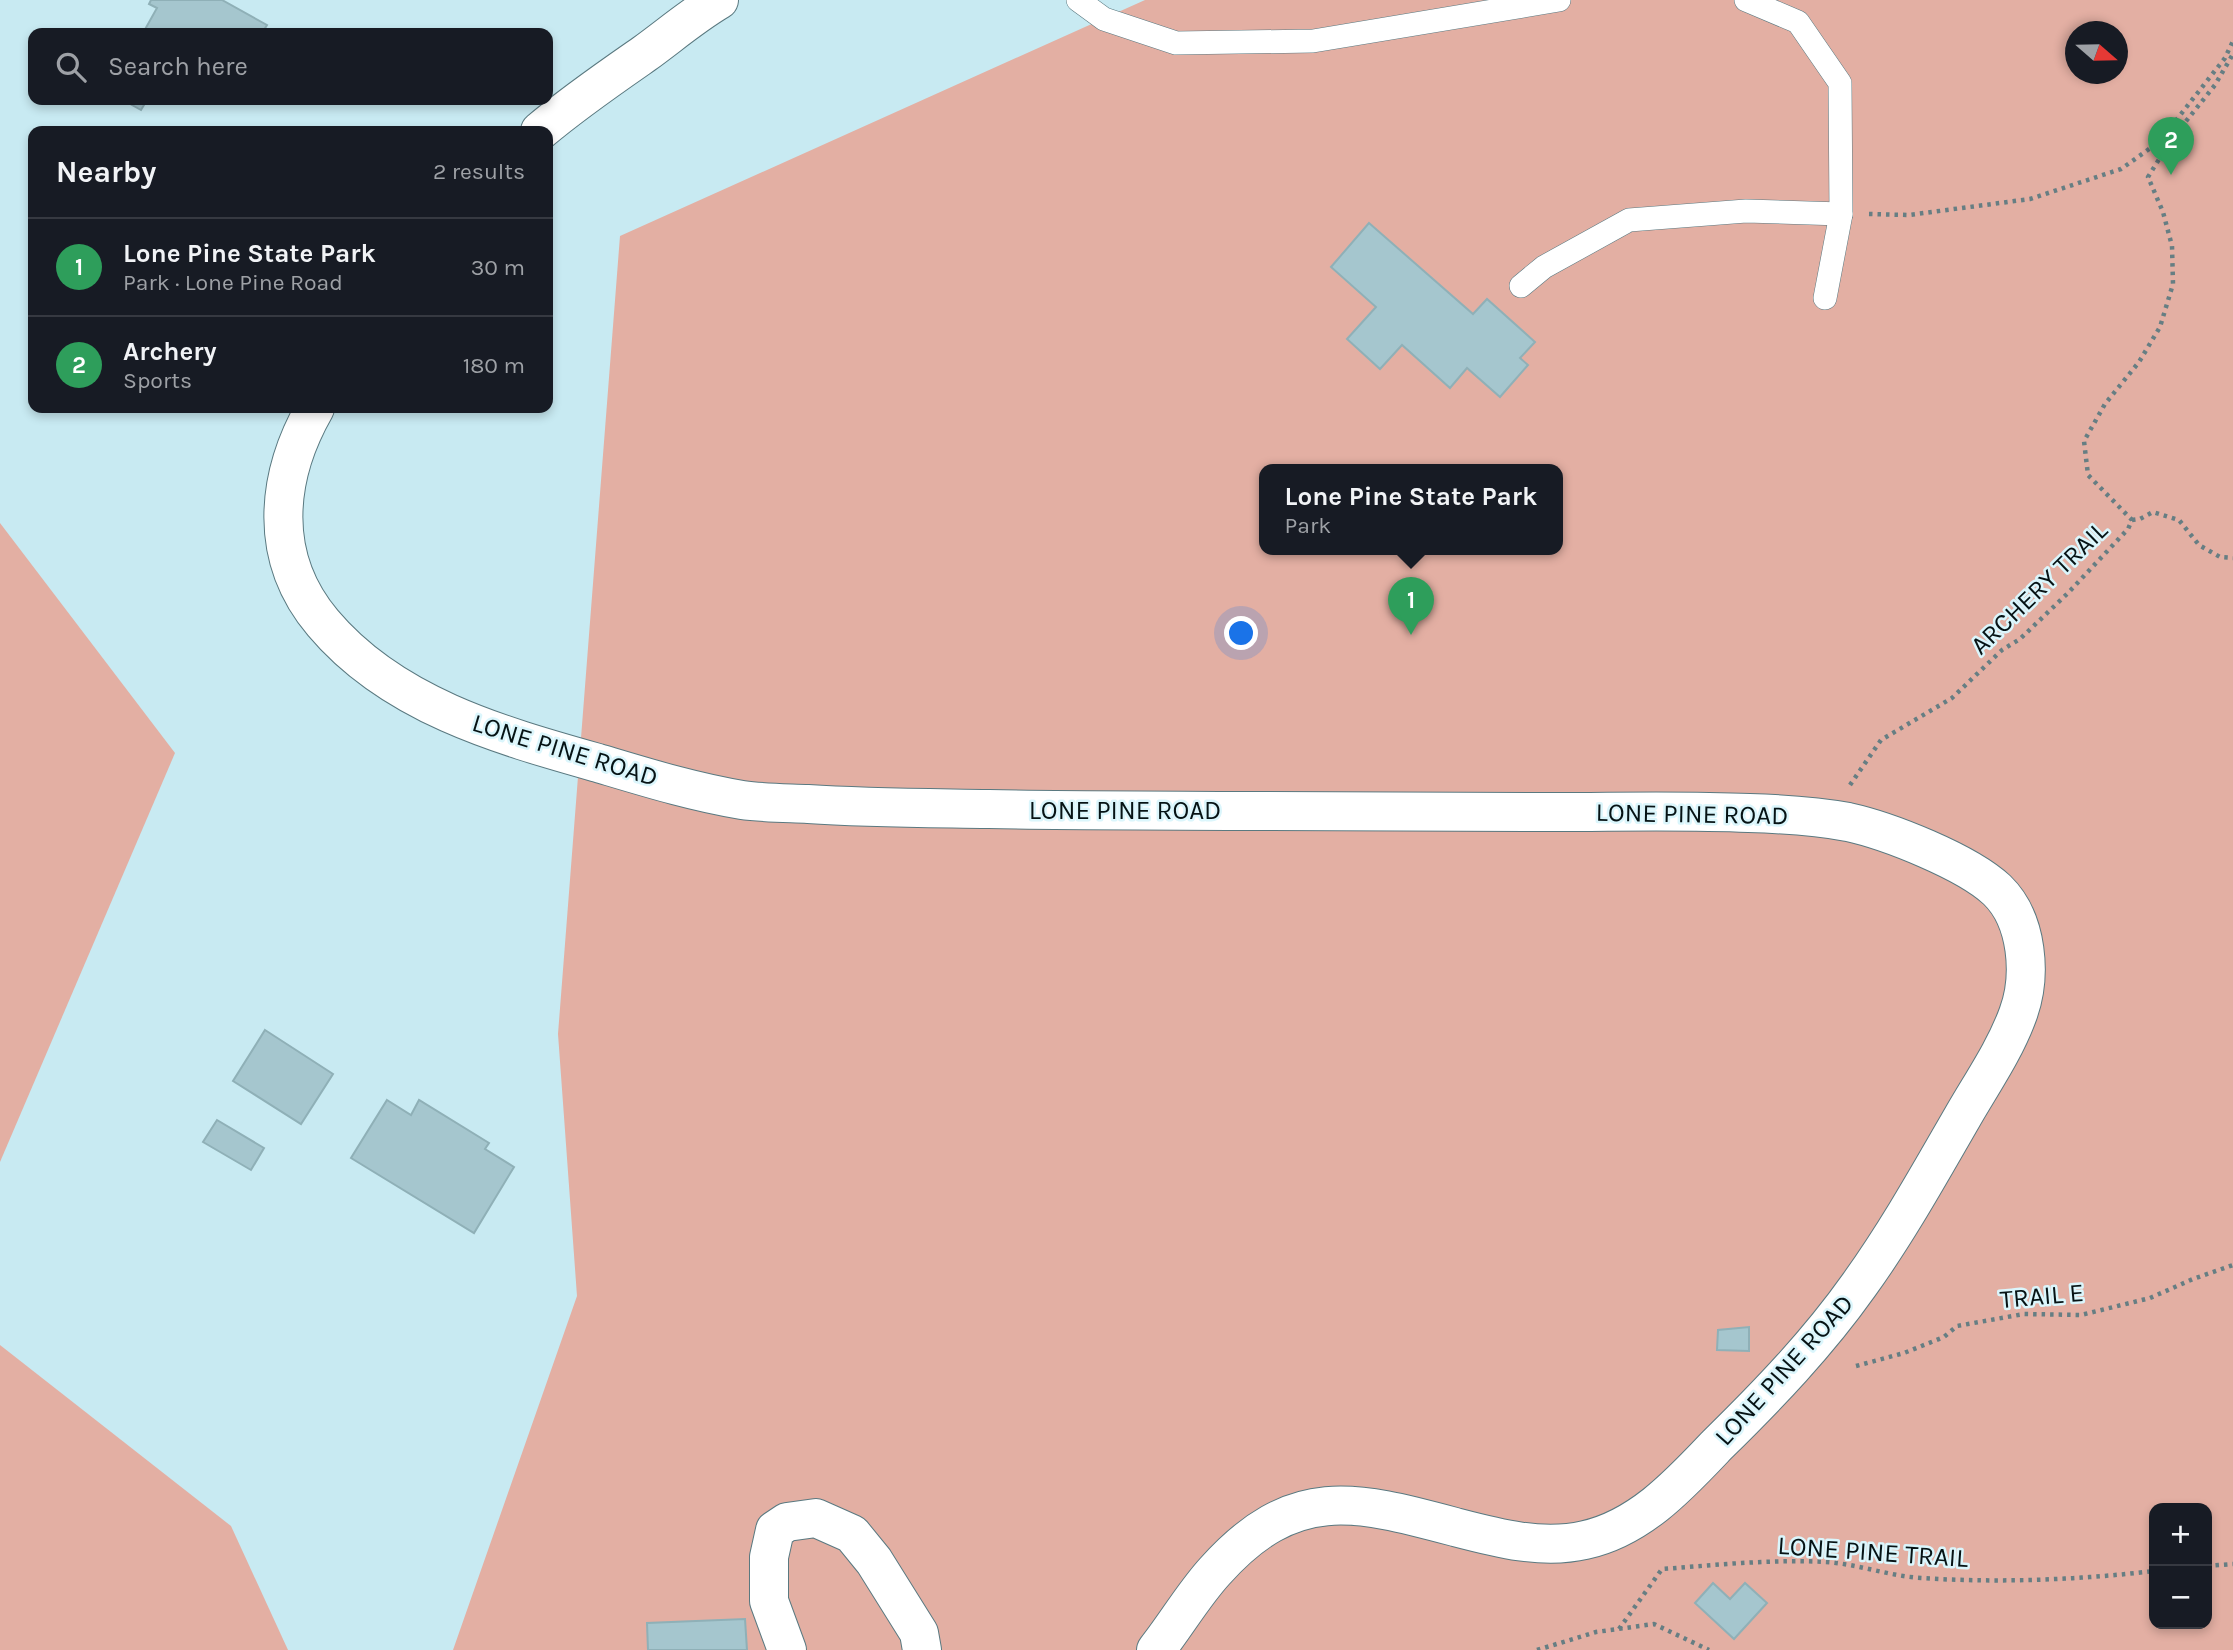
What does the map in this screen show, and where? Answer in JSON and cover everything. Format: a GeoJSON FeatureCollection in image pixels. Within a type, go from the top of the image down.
{"type":"FeatureCollection","features":[{"type":"Feature","properties":{"kind":"street"},"geometry":{"type":"LineString","coordinates":[[546,126],[589,91],[719,0]]}},
{"type":"Feature","properties":{"kind":"street","name":"LONE PINE ROAD"},"geometry":{"type":"LineString","coordinates":[[312,413],[303,428],[289,467],[282,503],[284,539],[293,575],[311,609],[337,639],[368,666],[435,708],[510,738],[650,779],[746,800],[830,805],[1021,810],[1682,810],[1791,815],[1850,823],[1905,839],[1971,872],[1998,891],[2011,908],[2024,939],[2026,975],[2022,1005],[2008,1038],[1903,1219],[1825,1331],[1745,1418],[1641,1517],[1605,1535],[1578,1543],[1535,1543],[1500,1539],[1394,1511],[1353,1505],[1319,1505],[1286,1514],[1248,1539],[1213,1572],[1156,1650]]}},
{"type":"Feature","properties":{"kind":"street"},"geometry":{"type":"LineString","coordinates":[[787,1650],[769,1601],[771,1548],[775,1530],[787,1522],[816,1518],[852,1534],[874,1561],[919,1633],[922,1650]]}},
{"type":"Feature","properties":{"kind":"lane"},"geometry":{"type":"LineString","coordinates":[[1078,0],[1104,19],[1176,43],[1313,41],[1559,0]]}},
{"type":"Feature","properties":{"kind":"lane"},"geometry":{"type":"LineString","coordinates":[[1746,0],[1798,22],[1840,83],[1841,214],[1825,298]]}},
{"type":"Feature","properties":{"kind":"lane"},"geometry":{"type":"LineString","coordinates":[[1521,286],[1544,267],[1629,220],[1746,211],[1841,214]]}},
{"type":"Feature","properties":{"kind":"path"},"geometry":{"type":"LineString","coordinates":[[1841,214],[1909,215],[2030,199],[2121,169],[2159,142],[2225,58],[2233,41]]}},
{"type":"Feature","properties":{"kind":"path","name":"ARCHERY TRAIL"},"geometry":{"type":"LineString","coordinates":[[1824,819],[1881,740],[1952,698],[2068,593],[2128,529],[2132,520],[2088,475],[2084,441],[2105,404],[2139,362],[2161,327],[2173,285],[2172,246],[2163,212],[2148,177],[2171,140],[2215,86],[2233,54]]}},
{"type":"Feature","properties":{"kind":"path"},"geometry":{"type":"LineString","coordinates":[[2132,520],[2153,512],[2179,520],[2199,545],[2220,556],[2233,558]]}},
{"type":"Feature","properties":{"kind":"path","name":"TRAIL E"},"geometry":{"type":"LineString","coordinates":[[1856,1366],[1904,1353],[1944,1337],[1957,1326],[2024,1314],[2081,1315],[2150,1298],[2233,1265]]}},
{"type":"Feature","properties":{"kind":"path","name":"LONE PINE TRAIL"},"geometry":{"type":"LineString","coordinates":[[1619,1629],[1662,1569],[1737,1563],[1827,1562],[1919,1578],[2008,1580],[2094,1578],[2149,1572]]}},
{"type":"Feature","properties":{"kind":"path"},"geometry":{"type":"LineString","coordinates":[[2212,1566],[2233,1564]]}},
{"type":"Feature","properties":{"kind":"path"},"geometry":{"type":"LineString","coordinates":[[1537,1650],[1596,1632],[1654,1624],[1709,1650]]}},
{"type":"Feature","properties":{"kind":"shaded area"},"geometry":{"type":"Polygon","coordinates":[[[1145,0],[2233,0],[2233,1650],[453,1650],[577,1296],[558,1034],[620,236],[1145,0]]]}},
{"type":"Feature","properties":{"kind":"shaded area"},"geometry":{"type":"Polygon","coordinates":[[[0,523],[175,753],[0,1162],[0,523]]]}},
{"type":"Feature","properties":{"kind":"shaded area"},"geometry":{"type":"Polygon","coordinates":[[[0,1345],[231,1526],[288,1650],[0,1650],[0,1345]]]}},
{"type":"Feature","properties":{"kind":"building"},"geometry":{"type":"Polygon","coordinates":[[[151,0],[222,0],[267,25],[265,28],[146,28],[157,8],[149,4],[151,0]]]}},
{"type":"Feature","properties":{"kind":"building"},"geometry":{"type":"Polygon","coordinates":[[[1369,223],[1473,314],[1487,299],[1535,342],[1520,358],[1528,365],[1500,397],[1467,368],[1450,388],[1402,345],[1380,369],[1347,339],[1376,307],[1331,267],[1369,223]]]}},
{"type":"Feature","properties":{"kind":"building"},"geometry":{"type":"Polygon","coordinates":[[[265,1030],[333,1074],[301,1124],[233,1081],[265,1030]]]}},
{"type":"Feature","properties":{"kind":"building"},"geometry":{"type":"Polygon","coordinates":[[[387,1100],[411,1115],[419,1100],[489,1143],[485,1149],[514,1167],[474,1233],[351,1158],[387,1100]]]}},
{"type":"Feature","properties":{"kind":"building"},"geometry":{"type":"Polygon","coordinates":[[[217,1120],[264,1148],[251,1170],[203,1142],[217,1120]]]}},
{"type":"Feature","properties":{"kind":"building"},"geometry":{"type":"Polygon","coordinates":[[[1749,1327],[1749,1351],[1717,1350],[1718,1330],[1749,1327]]]}},
{"type":"Feature","properties":{"kind":"building"},"geometry":{"type":"Polygon","coordinates":[[[1713,1583],[1730,1599],[1745,1583],[1767,1603],[1734,1639],[1695,1603],[1713,1583]]]}},
{"type":"Feature","properties":{"kind":"building"},"geometry":{"type":"Polygon","coordinates":[[[745,1619],[747,1650],[648,1650],[647,1623],[745,1619]]]}},
{"type":"Feature","properties":{"kind":"place","name":"Archery"},"geometry":{"type":"Point","coordinates":[2171,175]}},
{"type":"Feature","properties":{"kind":"place","name":"Lone Pine State Park"},"geometry":{"type":"Point","coordinates":[1411,635]}}]}
